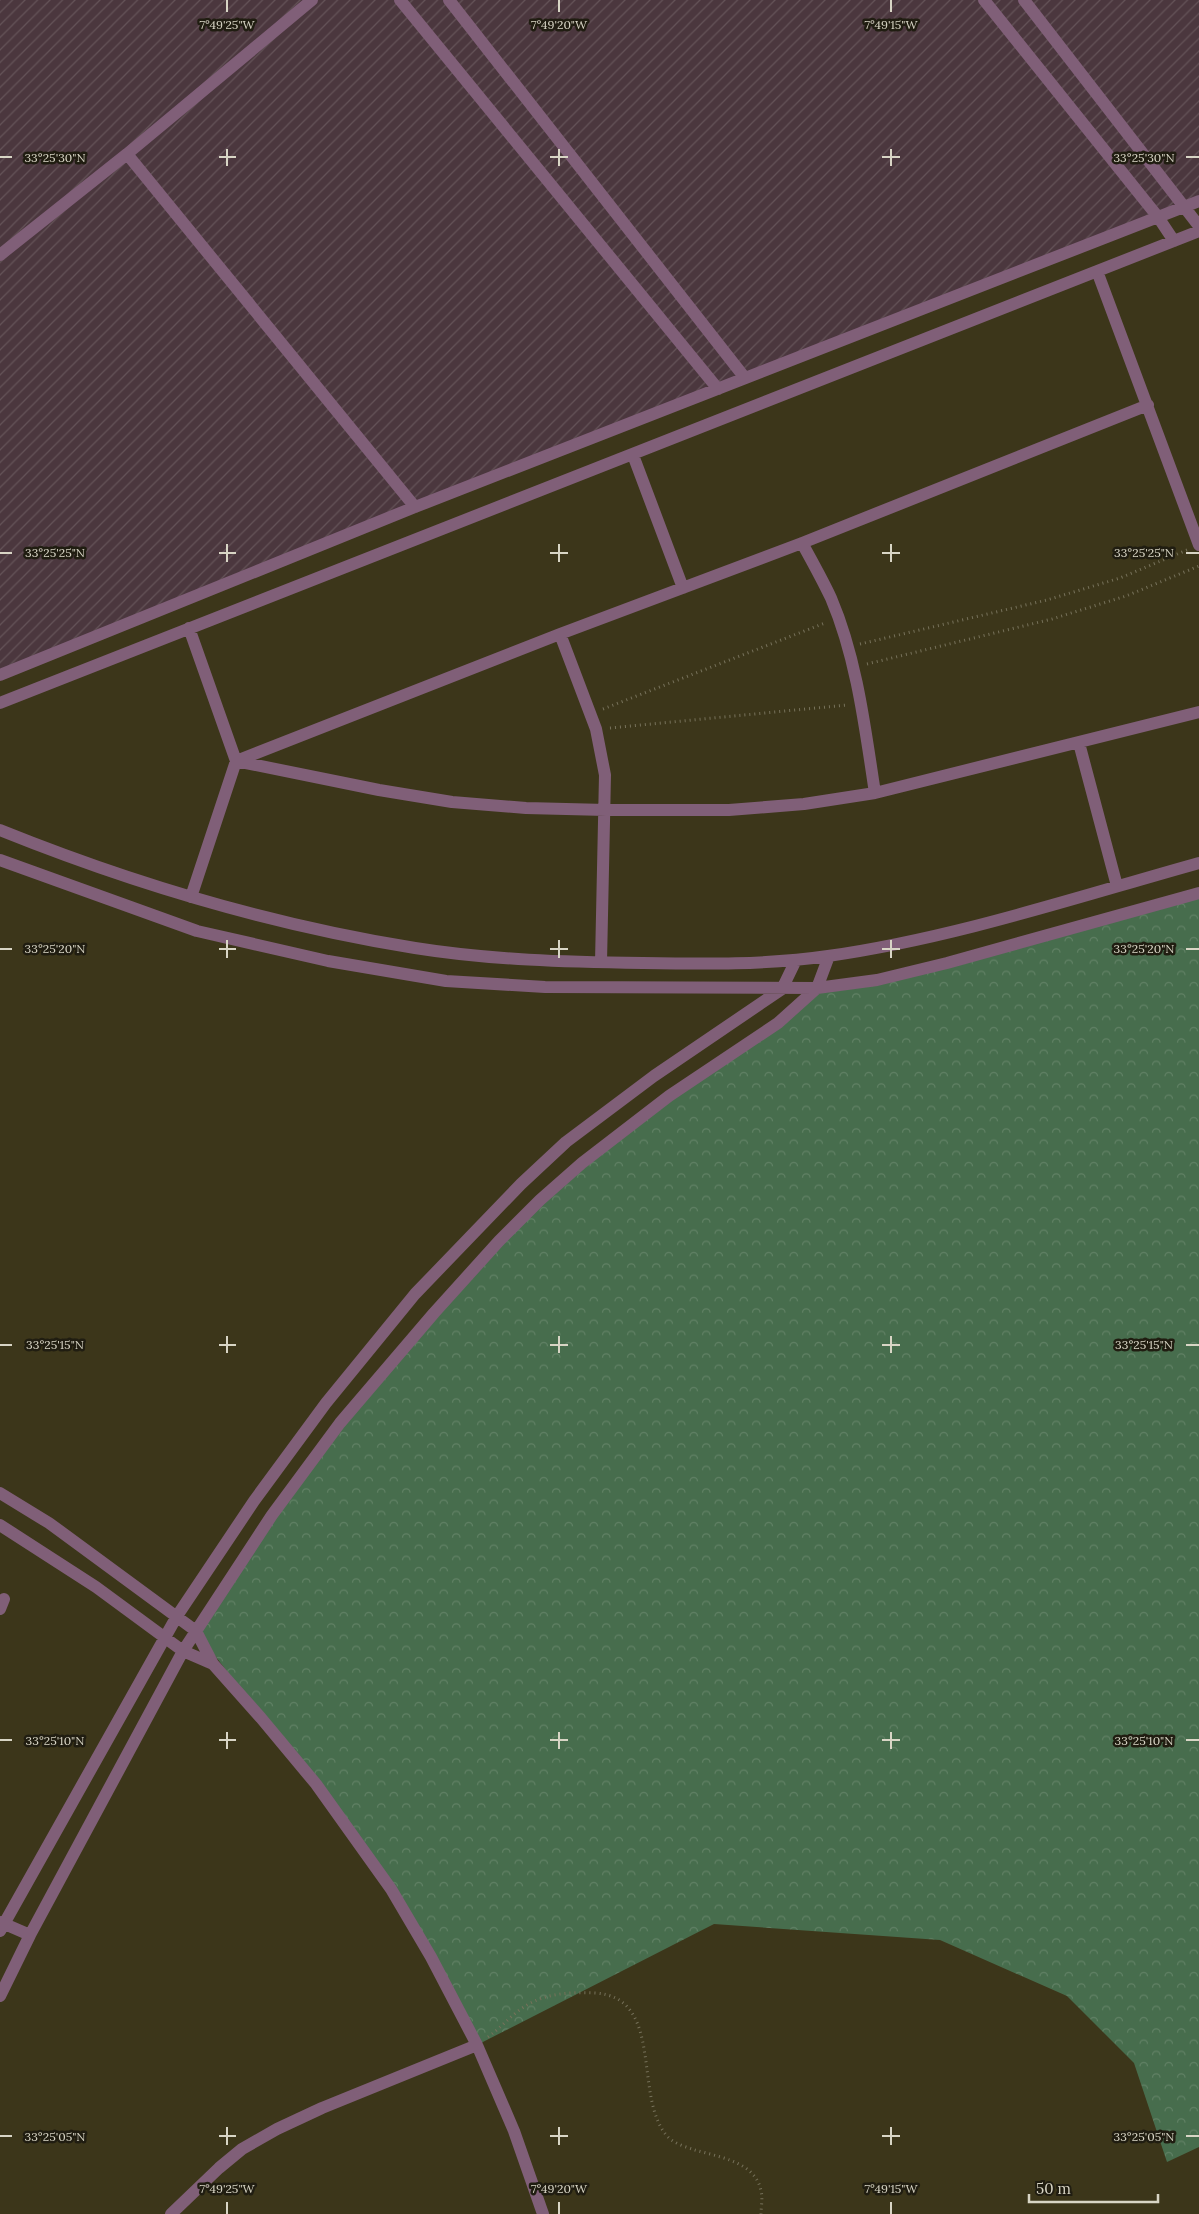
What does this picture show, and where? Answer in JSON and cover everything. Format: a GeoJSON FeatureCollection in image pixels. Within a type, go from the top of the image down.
{"type":"FeatureCollection","features":[{"type":"Feature","properties":{"kind":"street"},"geometry":{"type":"LineString","coordinates":[[0,255],[127,154],[312,0]]}},
{"type":"Feature","properties":{"kind":"street"},"geometry":{"type":"LineString","coordinates":[[400,0],[718,389]]}},
{"type":"Feature","properties":{"kind":"street"},"geometry":{"type":"LineString","coordinates":[[449,0],[745,378]]}},
{"type":"Feature","properties":{"kind":"street"},"geometry":{"type":"LineString","coordinates":[[984,0],[1158,217],[1174,241]]}},
{"type":"Feature","properties":{"kind":"street"},"geometry":{"type":"LineString","coordinates":[[1024,0],[1199,226]]}},
{"type":"Feature","properties":{"kind":"street"},"geometry":{"type":"LineString","coordinates":[[127,154],[415,507]]}},
{"type":"Feature","properties":{"kind":"street"},"geometry":{"type":"LineString","coordinates":[[0,675],[415,507],[1199,201]]}},
{"type":"Feature","properties":{"kind":"street"},"geometry":{"type":"LineString","coordinates":[[0,703],[1199,231]]}},
{"type":"Feature","properties":{"kind":"street"},"geometry":{"type":"LineString","coordinates":[[1097,271],[1199,545]]}},
{"type":"Feature","properties":{"kind":"street"},"geometry":{"type":"LineString","coordinates":[[236,761],[560,634],[802,543],[1148,405]]}},
{"type":"Feature","properties":{"kind":"street"},"geometry":{"type":"LineString","coordinates":[[633,455],[683,588]]}},
{"type":"Feature","properties":{"kind":"street"},"geometry":{"type":"LineString","coordinates":[[802,543],[831,598],[847,647],[860,704],[875,793]]}},
{"type":"Feature","properties":{"kind":"street"},"geometry":{"type":"LineString","coordinates":[[189,628],[236,761],[190,897]]}},
{"type":"Feature","properties":{"kind":"street"},"geometry":{"type":"LineString","coordinates":[[560,634],[596,729],[605,775],[606,810],[601,962]]}},
{"type":"Feature","properties":{"kind":"street"},"geometry":{"type":"LineString","coordinates":[[236,761],[379,790],[452,802],[526,808],[729,810],[804,804],[875,793],[1199,712]]}},
{"type":"Feature","properties":{"kind":"street"},"geometry":{"type":"LineString","coordinates":[[1079,743],[1117,886]]}},
{"type":"Feature","properties":{"kind":"street"},"geometry":{"type":"LineString","coordinates":[[0,830],[126,878],[289,924],[417,948],[523,958],[601,962],[715,964],[796,960],[830,956],[959,928],[1199,863]]}},
{"type":"Feature","properties":{"kind":"street"},"geometry":{"type":"LineString","coordinates":[[0,860],[198,931],[328,962],[446,980],[545,987],[817,988],[877,980],[947,963],[1199,893]]}},
{"type":"Feature","properties":{"kind":"street"},"geometry":{"type":"LineString","coordinates":[[0,1996],[30,1936],[183,1651],[272,1515],[340,1423],[498,1241],[540,1200],[582,1163],[669,1096],[778,1023],[817,988],[830,956]]}},
{"type":"Feature","properties":{"kind":"street"},"geometry":{"type":"LineString","coordinates":[[30,1936],[1,1925],[177,1616],[254,1502],[326,1403],[415,1294],[481,1224],[566,1142],[654,1076],[782,988],[796,960]]}},
{"type":"Feature","properties":{"kind":"street"},"geometry":{"type":"LineString","coordinates":[[0,1493],[49,1522],[196,1631],[213,1664],[316,1784],[392,1889],[431,1957],[477,2045],[514,2132],[543,2214]]}},
{"type":"Feature","properties":{"kind":"street"},"geometry":{"type":"LineString","coordinates":[[0,1525],[88,1582],[165,1636],[183,1651],[213,1664]]}},
{"type":"Feature","properties":{"kind":"street"},"geometry":{"type":"LineString","coordinates":[[171,2214],[242,2149],[277,2129],[322,2108],[477,2045]]}},
{"type":"Feature","properties":{"kind":"path"},"geometry":{"type":"LineString","coordinates":[[847,647],[1047,600],[1120,578],[1199,545]]}},
{"type":"Feature","properties":{"kind":"path"},"geometry":{"type":"LineString","coordinates":[[852,667],[1052,619],[1126,596],[1199,566]]}},
{"type":"Feature","properties":{"kind":"path"},"geometry":{"type":"LineString","coordinates":[[590,714],[837,618]]}},
{"type":"Feature","properties":{"kind":"path"},"geometry":{"type":"LineString","coordinates":[[596,729],[860,704]]}},
{"type":"Feature","properties":{"kind":"path"},"geometry":{"type":"LineString","coordinates":[[477,2045],[535,1999],[562,1994],[608,1994],[631,2010],[640,2028],[652,2098],[658,2119],[668,2137],[682,2146],[731,2160],[756,2176],[761,2192],[761,2214]]}},
{"type":"Feature","properties":{"kind":"shaded area"},"geometry":{"type":"Polygon","coordinates":[[[0,0],[1199,0],[1199,201],[0,673],[0,0]]]}},
{"type":"Feature","properties":{"kind":"green space"},"geometry":{"type":"Polygon","coordinates":[[[1199,893],[1199,2147],[1167,2162],[1134,2063],[1067,1996],[940,1940],[714,1924],[477,2045],[360,1844],[196,1631],[340,1423],[540,1200],[817,988],[877,980],[1199,893]]]}}]}
